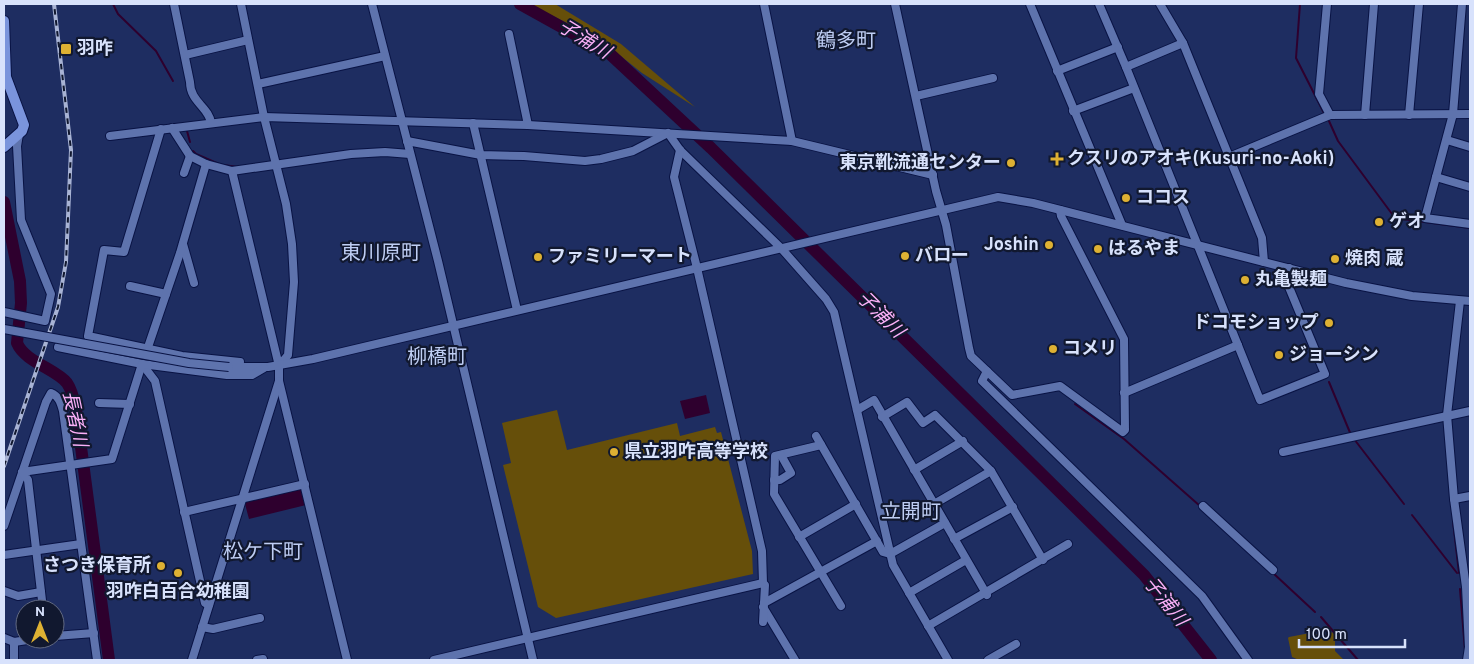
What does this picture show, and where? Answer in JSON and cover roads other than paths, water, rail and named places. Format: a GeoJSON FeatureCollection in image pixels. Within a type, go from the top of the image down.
{"type":"FeatureCollection","features":[{"type":"Feature","properties":{"kind":"main road"},"geometry":{"type":"LineString","coordinates":[[4,22],[6,77],[24,125],[22,132],[4,146]]}},
{"type":"Feature","properties":{"kind":"street"},"geometry":{"type":"LineString","coordinates":[[175,4],[190,82],[190,92],[210,117],[211,123]]}},
{"type":"Feature","properties":{"kind":"street"},"geometry":{"type":"LineString","coordinates":[[241,4],[264,117],[290,224],[294,282],[288,355],[279,366]]}},
{"type":"Feature","properties":{"kind":"street"},"geometry":{"type":"LineString","coordinates":[[372,4],[454,325],[533,660]]}},
{"type":"Feature","properties":{"kind":"street"},"geometry":{"type":"LineString","coordinates":[[764,4],[792,141]]}},
{"type":"Feature","properties":{"kind":"street"},"geometry":{"type":"LineString","coordinates":[[895,4],[941,211],[946,225],[971,356],[1012,396],[1060,386],[1124,432],[1124,339],[1061,216],[1060,210]]}},
{"type":"Feature","properties":{"kind":"street"},"geometry":{"type":"LineString","coordinates":[[1030,4],[1122,225]]}},
{"type":"Feature","properties":{"kind":"street"},"geometry":{"type":"LineString","coordinates":[[1099,4],[1260,400],[1325,374],[1286,280],[1289,268]]}},
{"type":"Feature","properties":{"kind":"street"},"geometry":{"type":"LineString","coordinates":[[1160,4],[1183,43],[1262,238],[1264,262]]}},
{"type":"Feature","properties":{"kind":"street"},"geometry":{"type":"LineString","coordinates":[[1327,4],[1318,94],[1330,115]]}},
{"type":"Feature","properties":{"kind":"street"},"geometry":{"type":"LineString","coordinates":[[1365,115],[1374,4]]}},
{"type":"Feature","properties":{"kind":"street"},"geometry":{"type":"LineString","coordinates":[[1409,115],[1420,4]]}},
{"type":"Feature","properties":{"kind":"street"},"geometry":{"type":"LineString","coordinates":[[1462,4],[1453,114],[1425,218],[1470,224]]}},
{"type":"Feature","properties":{"kind":"street"},"geometry":{"type":"LineString","coordinates":[[509,34],[528,125]]}},
{"type":"Feature","properties":{"kind":"street"},"geometry":{"type":"LineString","coordinates":[[185,55],[248,40]]}},
{"type":"Feature","properties":{"kind":"street"},"geometry":{"type":"LineString","coordinates":[[1126,67],[1183,43]]}},
{"type":"Feature","properties":{"kind":"street"},"geometry":{"type":"LineString","coordinates":[[1057,71],[1118,47]]}},
{"type":"Feature","properties":{"kind":"street"},"geometry":{"type":"LineString","coordinates":[[258,84],[385,56]]}},
{"type":"Feature","properties":{"kind":"street"},"geometry":{"type":"LineString","coordinates":[[916,96],[993,78]]}},
{"type":"Feature","properties":{"kind":"street"},"geometry":{"type":"LineString","coordinates":[[1074,111],[1134,88]]}},
{"type":"Feature","properties":{"kind":"street"},"geometry":{"type":"LineString","coordinates":[[1229,157],[1330,115],[1470,114]]}},
{"type":"Feature","properties":{"kind":"street"},"geometry":{"type":"LineString","coordinates":[[110,136],[264,117],[528,125],[792,141],[933,175]]}},
{"type":"Feature","properties":{"kind":"street"},"geometry":{"type":"LineString","coordinates":[[474,123],[517,310]]}},
{"type":"Feature","properties":{"kind":"street"},"geometry":{"type":"LineString","coordinates":[[172,128],[190,156],[206,164],[232,170],[350,154],[384,152],[410,154]]}},
{"type":"Feature","properties":{"kind":"street"},"geometry":{"type":"LineString","coordinates":[[84,353],[104,250],[124,252],[161,130]]}},
{"type":"Feature","properties":{"kind":"street"},"geometry":{"type":"LineString","coordinates":[[7,313],[45,321],[51,294],[21,220],[17,146],[19,134]]}},
{"type":"Feature","properties":{"kind":"street"},"geometry":{"type":"LineString","coordinates":[[407,141],[481,155],[585,161],[601,160],[633,151],[668,134]]}},
{"type":"Feature","properties":{"kind":"street"},"geometry":{"type":"LineString","coordinates":[[668,134],[680,150],[784,247],[834,312],[890,554],[899,576],[948,660]]}},
{"type":"Feature","properties":{"kind":"street"},"geometry":{"type":"LineString","coordinates":[[1447,140],[1470,146]]}},
{"type":"Feature","properties":{"kind":"street"},"geometry":{"type":"LineString","coordinates":[[680,150],[674,177],[762,550],[763,583],[765,585],[763,622]]}},
{"type":"Feature","properties":{"kind":"street"},"geometry":{"type":"LineString","coordinates":[[184,173],[190,156]]}},
{"type":"Feature","properties":{"kind":"street"},"geometry":{"type":"LineString","coordinates":[[22,472],[112,459],[183,244],[206,164]]}},
{"type":"Feature","properties":{"kind":"street"},"geometry":{"type":"LineString","coordinates":[[232,170],[279,366],[279,380],[347,660]]}},
{"type":"Feature","properties":{"kind":"street"},"geometry":{"type":"LineString","coordinates":[[1436,177],[1470,187]]}},
{"type":"Feature","properties":{"kind":"street"},"geometry":{"type":"LineString","coordinates":[[4,329],[189,363],[264,368],[998,197],[1021,200],[1346,283],[1402,294],[1470,301]]}},
{"type":"Feature","properties":{"kind":"street"},"geometry":{"type":"LineString","coordinates":[[183,244],[194,283]]}},
{"type":"Feature","properties":{"kind":"street"},"geometry":{"type":"LineString","coordinates":[[130,286],[166,294]]}},
{"type":"Feature","properties":{"kind":"street"},"geometry":{"type":"LineString","coordinates":[[1460,301],[1447,415],[1454,499],[1468,587],[1469,647],[1467,660]]}},
{"type":"Feature","properties":{"kind":"street"},"geometry":{"type":"LineString","coordinates":[[88,336],[182,356],[251,363],[264,368]]}},
{"type":"Feature","properties":{"kind":"street"},"geometry":{"type":"LineString","coordinates":[[1124,393],[1238,345]]}},
{"type":"Feature","properties":{"kind":"street"},"geometry":{"type":"LineString","coordinates":[[58,348],[142,364],[227,375],[252,375],[264,368]]}},
{"type":"Feature","properties":{"kind":"street"},"geometry":{"type":"LineString","coordinates":[[142,364],[154,381],[205,604],[209,606]]}},
{"type":"Feature","properties":{"kind":"street"},"geometry":{"type":"LineString","coordinates":[[987,371],[982,381],[1202,596],[1248,660]]}},
{"type":"Feature","properties":{"kind":"street"},"geometry":{"type":"LineString","coordinates":[[192,660],[279,380]]}},
{"type":"Feature","properties":{"kind":"street"},"geometry":{"type":"LineString","coordinates":[[4,526],[46,402],[51,393],[58,397],[63,411],[74,465],[81,544],[97,660]]}},
{"type":"Feature","properties":{"kind":"street"},"geometry":{"type":"LineString","coordinates":[[857,410],[874,400],[882,417],[986,594]]}},
{"type":"Feature","properties":{"kind":"street"},"geometry":{"type":"LineString","coordinates":[[882,417],[907,402],[923,423],[935,415],[991,471],[1042,560]]}},
{"type":"Feature","properties":{"kind":"street"},"geometry":{"type":"LineString","coordinates":[[98,403],[130,404]]}},
{"type":"Feature","properties":{"kind":"street"},"geometry":{"type":"LineString","coordinates":[[1283,452],[1470,411]]}},
{"type":"Feature","properties":{"kind":"street"},"geometry":{"type":"LineString","coordinates":[[816,436],[883,552],[890,554],[945,523]]}},
{"type":"Feature","properties":{"kind":"street"},"geometry":{"type":"LineString","coordinates":[[914,470],[963,441]]}},
{"type":"Feature","properties":{"kind":"street"},"geometry":{"type":"LineString","coordinates":[[821,445],[776,456],[774,494],[840,606]]}},
{"type":"Feature","properties":{"kind":"street"},"geometry":{"type":"LineString","coordinates":[[774,480],[780,480],[791,473],[781,455]]}},
{"type":"Feature","properties":{"kind":"street"},"geometry":{"type":"LineString","coordinates":[[934,504],[991,471]]}},
{"type":"Feature","properties":{"kind":"street"},"geometry":{"type":"LineString","coordinates":[[22,472],[28,480],[42,599]]}},
{"type":"Feature","properties":{"kind":"street"},"geometry":{"type":"LineString","coordinates":[[184,512],[305,484]]}},
{"type":"Feature","properties":{"kind":"street"},"geometry":{"type":"LineString","coordinates":[[1454,499],[1470,496]]}},
{"type":"Feature","properties":{"kind":"street"},"geometry":{"type":"LineString","coordinates":[[799,538],[856,504]]}},
{"type":"Feature","properties":{"kind":"street"},"geometry":{"type":"LineString","coordinates":[[1203,506],[1273,570]]}},
{"type":"Feature","properties":{"kind":"street"},"geometry":{"type":"LineString","coordinates":[[954,539],[1013,508]]}},
{"type":"Feature","properties":{"kind":"street"},"geometry":{"type":"LineString","coordinates":[[763,605],[877,541]]}},
{"type":"Feature","properties":{"kind":"street"},"geometry":{"type":"LineString","coordinates":[[4,555],[81,544]]}},
{"type":"Feature","properties":{"kind":"street"},"geometry":{"type":"LineString","coordinates":[[928,626],[986,594],[1068,544]]}},
{"type":"Feature","properties":{"kind":"street"},"geometry":{"type":"LineString","coordinates":[[909,593],[966,560]]}},
{"type":"Feature","properties":{"kind":"street"},"geometry":{"type":"LineString","coordinates":[[434,660],[763,583]]}},
{"type":"Feature","properties":{"kind":"street"},"geometry":{"type":"LineString","coordinates":[[4,591],[18,596],[41,592]]}},
{"type":"Feature","properties":{"kind":"street"},"geometry":{"type":"LineString","coordinates":[[763,605],[795,660]]}},
{"type":"Feature","properties":{"kind":"street"},"geometry":{"type":"LineString","coordinates":[[202,627],[213,629],[260,618]]}},
{"type":"Feature","properties":{"kind":"street"},"geometry":{"type":"LineString","coordinates":[[65,635],[94,634]]}},
{"type":"Feature","properties":{"kind":"street"},"geometry":{"type":"LineString","coordinates":[[4,638],[14,642],[14,660]]}},
{"type":"Feature","properties":{"kind":"street"},"geometry":{"type":"LineString","coordinates":[[988,660],[1016,644]]}},
{"type":"Feature","properties":{"kind":"waterway"},"geometry":{"type":"LineString","coordinates":[[113,4],[118,14],[156,51],[173,81]]}},
{"type":"Feature","properties":{"kind":"waterway","name":"子浦川"},"geometry":{"type":"LineString","coordinates":[[520,4],[610,54],[711,148],[1144,575],[1211,660]]}},
{"type":"Feature","properties":{"kind":"waterway"},"geometry":{"type":"LineString","coordinates":[[1300,4],[1296,58],[1324,113]]}},
{"type":"Feature","properties":{"kind":"waterway"},"geometry":{"type":"LineString","coordinates":[[1329,121],[1338,141],[1395,218],[1470,228]]}},
{"type":"Feature","properties":{"kind":"waterway"},"geometry":{"type":"LineString","coordinates":[[187,131],[190,142]]}},
{"type":"Feature","properties":{"kind":"waterway"},"geometry":{"type":"LineString","coordinates":[[193,151],[219,164]]}},
{"type":"Feature","properties":{"kind":"waterway"},"geometry":{"type":"LineString","coordinates":[[223,165],[238,167]]}},
{"type":"Feature","properties":{"kind":"waterway","name":"長者川"},"geometry":{"type":"LineString","coordinates":[[4,202],[20,281],[21,303],[17,343],[21,350],[33,360],[67,383],[72,392],[76,409],[109,660]]}},
{"type":"Feature","properties":{"kind":"waterway"},"geometry":{"type":"LineString","coordinates":[[1329,382],[1351,435]]}},
{"type":"Feature","properties":{"kind":"waterway"},"geometry":{"type":"LineString","coordinates":[[1075,404],[1124,439],[1200,506]]}},
{"type":"Feature","properties":{"kind":"waterway"},"geometry":{"type":"LineString","coordinates":[[1354,439],[1404,504]]}},
{"type":"Feature","properties":{"kind":"waterway"},"geometry":{"type":"LineString","coordinates":[[1412,515],[1457,573]]}},
{"type":"Feature","properties":{"kind":"waterway"},"geometry":{"type":"LineString","coordinates":[[1453,521],[1459,573]]}},
{"type":"Feature","properties":{"kind":"waterway"},"geometry":{"type":"LineString","coordinates":[[1273,573],[1315,612]]}},
{"type":"Feature","properties":{"kind":"waterway"},"geometry":{"type":"LineString","coordinates":[[1460,589],[1465,650]]}},
{"type":"Feature","properties":{"kind":"waterway"},"geometry":{"type":"LineString","coordinates":[[1321,617],[1358,660]]}},
{"type":"Feature","properties":{"kind":"railway"},"geometry":{"type":"LineString","coordinates":[[4,466],[58,307],[66,262],[71,150],[54,4]]}},
{"type":"Feature","properties":{"kind":"place","name":"羽咋"},"geometry":{"type":"Point","coordinates":[66,49]}},
{"type":"Feature","properties":{"kind":"place","name":"クスリのアオキ(Kusuri-no-Aoki)"},"geometry":{"type":"Point","coordinates":[1057,159]}},
{"type":"Feature","properties":{"kind":"place","name":"東京靴流通センター"},"geometry":{"type":"Point","coordinates":[1011,163]}},
{"type":"Feature","properties":{"kind":"place","name":"ココス"},"geometry":{"type":"Point","coordinates":[1126,198]}},
{"type":"Feature","properties":{"kind":"place","name":"ゲオ"},"geometry":{"type":"Point","coordinates":[1379,222]}},
{"type":"Feature","properties":{"kind":"place","name":"Joshin"},"geometry":{"type":"Point","coordinates":[1049,245]}},
{"type":"Feature","properties":{"kind":"place","name":"はるやま"},"geometry":{"type":"Point","coordinates":[1098,249]}},
{"type":"Feature","properties":{"kind":"place","name":"バロー"},"geometry":{"type":"Point","coordinates":[905,256]}},
{"type":"Feature","properties":{"kind":"place","name":"ファミリーマート"},"geometry":{"type":"Point","coordinates":[538,257]}},
{"type":"Feature","properties":{"kind":"place","name":"焼肉 蔵"},"geometry":{"type":"Point","coordinates":[1335,259]}},
{"type":"Feature","properties":{"kind":"place","name":"丸亀製麺"},"geometry":{"type":"Point","coordinates":[1245,280]}},
{"type":"Feature","properties":{"kind":"place","name":"ドコモショップ"},"geometry":{"type":"Point","coordinates":[1329,323]}},
{"type":"Feature","properties":{"kind":"place","name":"コメリ"},"geometry":{"type":"Point","coordinates":[1053,349]}},
{"type":"Feature","properties":{"kind":"place","name":"ジョーシン"},"geometry":{"type":"Point","coordinates":[1279,355]}},
{"type":"Feature","properties":{"kind":"place","name":"県立羽咋高等学校"},"geometry":{"type":"Point","coordinates":[614,452]}},
{"type":"Feature","properties":{"kind":"place","name":"さつき保育所"},"geometry":{"type":"Point","coordinates":[161,566]}},
{"type":"Feature","properties":{"kind":"place","name":"羽咋白百合幼稚園"},"geometry":{"type":"Point","coordinates":[178,573]}},
{"type":"Feature","properties":{"kind":"district","name":"鶴多町"},"geometry":{"type":"Point","coordinates":[846,42]}},
{"type":"Feature","properties":{"kind":"district","name":"東川原町"},"geometry":{"type":"Point","coordinates":[381,254]}},
{"type":"Feature","properties":{"kind":"district","name":"柳橋町"},"geometry":{"type":"Point","coordinates":[437,358]}},
{"type":"Feature","properties":{"kind":"district","name":"立開町"},"geometry":{"type":"Point","coordinates":[911,513]}},
{"type":"Feature","properties":{"kind":"district","name":"松ケ下町"},"geometry":{"type":"Point","coordinates":[263,553]}}]}
